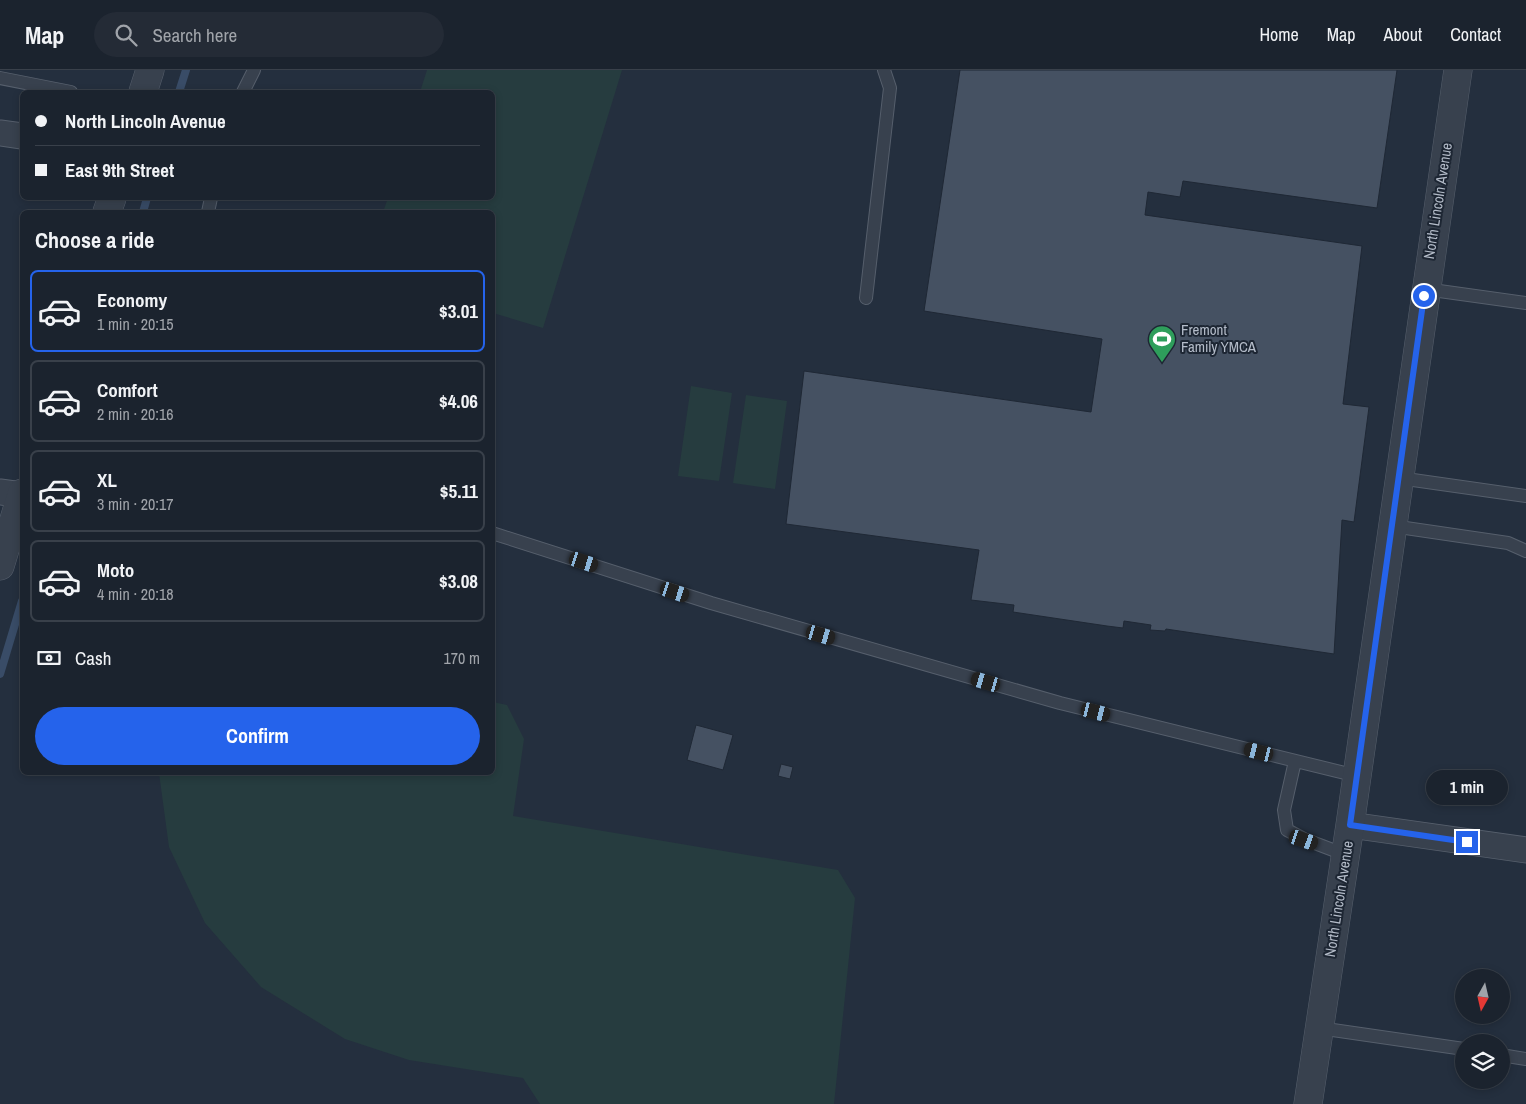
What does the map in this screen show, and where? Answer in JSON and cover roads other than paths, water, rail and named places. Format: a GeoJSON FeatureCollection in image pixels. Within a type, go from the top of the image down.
{"type":"FeatureCollection","features":[{"type":"Feature","properties":{"kind":"street"},"geometry":{"type":"LineString","coordinates":[[144,90],[150,70]]}},
{"type":"Feature","properties":{"kind":"street","name":"North Lincoln Avenue"},"geometry":{"type":"LineString","coordinates":[[1308,1104],[1346,855],[1425,289],[1458,70]]}},
{"type":"Feature","properties":{"kind":"street"},"geometry":{"type":"LineString","coordinates":[[0,133],[20,136]]}},
{"type":"Feature","properties":{"kind":"street"},"geometry":{"type":"LineString","coordinates":[[0,492],[20,494]]}},
{"type":"Feature","properties":{"kind":"street"},"geometry":{"type":"LineString","coordinates":[[0,566],[20,501]]}},
{"type":"Feature","properties":{"kind":"street"},"geometry":{"type":"LineString","coordinates":[[1350,825],[1526,850]]}},
{"type":"Feature","properties":{"kind":"lane"},"geometry":{"type":"LineString","coordinates":[[244,90],[254,70]]}},
{"type":"Feature","properties":{"kind":"lane"},"geometry":{"type":"LineString","coordinates":[[866,298],[890,88],[884,70]]}},
{"type":"Feature","properties":{"kind":"lane"},"geometry":{"type":"LineString","coordinates":[[0,78],[61,90]]}},
{"type":"Feature","properties":{"kind":"lane"},"geometry":{"type":"LineString","coordinates":[[1425,289],[1526,304]]}},
{"type":"Feature","properties":{"kind":"lane"},"geometry":{"type":"LineString","coordinates":[[1399,478],[1526,496]]}},
{"type":"Feature","properties":{"kind":"lane"},"geometry":{"type":"LineString","coordinates":[[1392,526],[1508,543],[1526,551]]}},
{"type":"Feature","properties":{"kind":"lane"},"geometry":{"type":"LineString","coordinates":[[495,533],[711,604],[1022,692],[1357,776]]}},
{"type":"Feature","properties":{"kind":"lane"},"geometry":{"type":"LineString","coordinates":[[1295,761],[1284,810],[1287,830],[1304,840],[1346,855]]}},
{"type":"Feature","properties":{"kind":"lane"},"geometry":{"type":"LineString","coordinates":[[1319,1028],[1455,1049]]}},
{"type":"Feature","properties":{"kind":"lane"},"geometry":{"type":"LineString","coordinates":[[1510,1056],[1526,1059]]}},
{"type":"Feature","properties":{"kind":"waterway"},"geometry":{"type":"LineString","coordinates":[[180,90],[186,70]]}},
{"type":"Feature","properties":{"kind":"waterway"},"geometry":{"type":"LineString","coordinates":[[144,210],[146,200]]}},
{"type":"Feature","properties":{"kind":"waterway"},"geometry":{"type":"LineString","coordinates":[[0,674],[20,608]]}},
{"type":"Feature","properties":{"kind":"place","name":"Fremont Family YMCA"},"geometry":{"type":"Point","coordinates":[1162,363]}}]}
